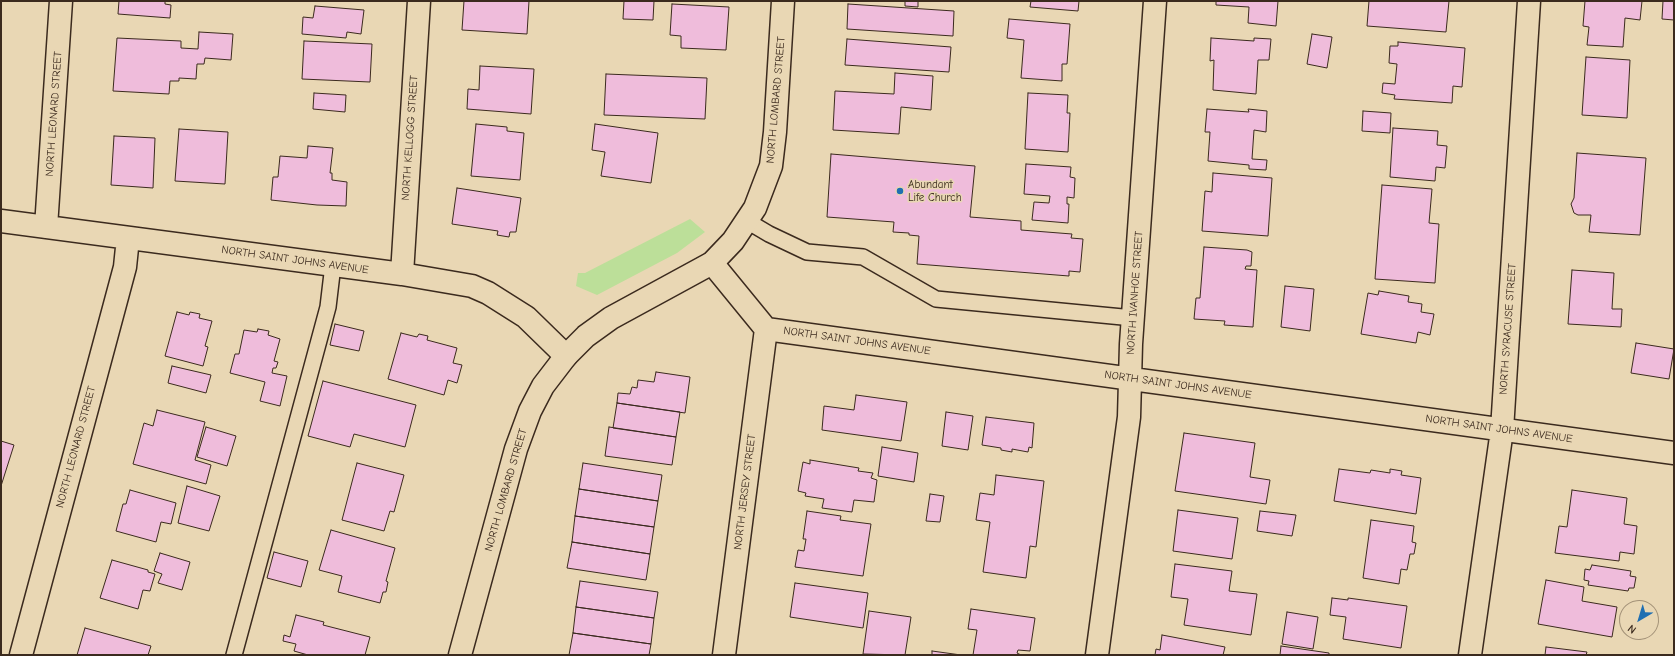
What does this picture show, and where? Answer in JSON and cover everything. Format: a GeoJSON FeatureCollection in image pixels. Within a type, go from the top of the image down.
{"type":"FeatureCollection","features":[{"type":"Feature","properties":{"kind":"street","name":"NORTH LEONARD STREET"},"geometry":{"type":"LineString","coordinates":[[46,227],[61,1]]}},
{"type":"Feature","properties":{"kind":"street","name":"NORTH KELLOGG STREET"},"geometry":{"type":"LineString","coordinates":[[402,274],[419,1]]}},
{"type":"Feature","properties":{"kind":"street","name":"NORTH LOMBARD STREET"},"geometry":{"type":"LineString","coordinates":[[460,655],[522,430],[537,396],[556,367],[586,336],[611,318],[712,263],[733,241],[747,221],[761,194],[771,166],[775,132],[783,1]]}},
{"type":"Feature","properties":{"kind":"street","name":"NORTH IVANHOE STREET"},"geometry":{"type":"LineString","coordinates":[[1097,655],[1130,417],[1133,318],[1155,1]]}},
{"type":"Feature","properties":{"kind":"street","name":"NORTH SYRACUSE STREET"},"geometry":{"type":"LineString","coordinates":[[1470,655],[1502,430],[1529,1]]}},
{"type":"Feature","properties":{"kind":"street","name":"NORTH SAINT JOHNS AVENUE"},"geometry":{"type":"LineString","coordinates":[[1,221],[402,274],[456,283],[488,293],[526,317],[566,356]]}},
{"type":"Feature","properties":{"kind":"street","name":"NORTH LEONARD STREET"},"geometry":{"type":"LineString","coordinates":[[21,655],[125,267],[128,238]]}},
{"type":"Feature","properties":{"kind":"street"},"geometry":{"type":"LineString","coordinates":[[712,263],[766,329]]}},
{"type":"Feature","properties":{"kind":"street","name":"NORTH SAINT JOHNS AVENUE"},"geometry":{"type":"LineString","coordinates":[[766,329],[1674,453]]}},
{"type":"Feature","properties":{"kind":"street","name":"NORTH JERSEY STREET"},"geometry":{"type":"LineString","coordinates":[[724,655],[766,329]]}},
{"type":"Feature","properties":{"kind":"lane"},"geometry":{"type":"LineString","coordinates":[[747,221],[769,234],[807,252],[863,257],[936,299],[1133,318]]}},
{"type":"Feature","properties":{"kind":"lane"},"geometry":{"type":"LineString","coordinates":[[234,655],[328,307],[333,265]]}},
{"type":"Feature","properties":{"kind":"green space"},"geometry":{"type":"Polygon","coordinates":[[[690,219],[705,232],[677,253],[597,295],[576,286],[578,273],[585,273],[690,219]]]}},
{"type":"Feature","properties":{"kind":"building"},"geometry":{"type":"Polygon","coordinates":[[[119,1],[165,1],[165,4],[171,5],[170,18],[118,14],[119,1]]]}},
{"type":"Feature","properties":{"kind":"building"},"geometry":{"type":"Polygon","coordinates":[[[464,1],[529,1],[527,34],[462,30],[464,1]]]}},
{"type":"Feature","properties":{"kind":"building"},"geometry":{"type":"Polygon","coordinates":[[[624,1],[654,1],[653,20],[623,19],[624,1]]]}},
{"type":"Feature","properties":{"kind":"building"},"geometry":{"type":"Polygon","coordinates":[[[905,1],[918,1],[918,7],[905,6],[905,1]]]}},
{"type":"Feature","properties":{"kind":"building"},"geometry":{"type":"Polygon","coordinates":[[[1031,1],[1079,1],[1078,11],[1030,7],[1031,1]]]}},
{"type":"Feature","properties":{"kind":"building"},"geometry":{"type":"Polygon","coordinates":[[[1216,1],[1278,1],[1276,26],[1248,23],[1249,7],[1216,5],[1216,1]]]}},
{"type":"Feature","properties":{"kind":"building"},"geometry":{"type":"Polygon","coordinates":[[[1369,1],[1449,1],[1446,32],[1367,26],[1369,1]]]}},
{"type":"Feature","properties":{"kind":"building"},"geometry":{"type":"Polygon","coordinates":[[[1585,1],[1642,1],[1640,20],[1625,18],[1623,47],[1587,45],[1589,27],[1583,26],[1585,1]]]}},
{"type":"Feature","properties":{"kind":"building"},"geometry":{"type":"Polygon","coordinates":[[[1663,1],[1674,1],[1674,20],[1662,19],[1663,1]]]}},
{"type":"Feature","properties":{"kind":"building"},"geometry":{"type":"Polygon","coordinates":[[[672,4],[729,7],[726,50],[681,48],[681,36],[670,35],[672,4]]]}},
{"type":"Feature","properties":{"kind":"building"},"geometry":{"type":"Polygon","coordinates":[[[848,4],[954,11],[953,36],[847,29],[848,4]]]}},
{"type":"Feature","properties":{"kind":"building"},"geometry":{"type":"Polygon","coordinates":[[[315,6],[364,10],[361,34],[347,32],[346,38],[302,34],[303,17],[313,18],[315,6]]]}},
{"type":"Feature","properties":{"kind":"building"},"geometry":{"type":"Polygon","coordinates":[[[1009,19],[1070,24],[1067,64],[1062,64],[1062,81],[1021,78],[1024,40],[1007,38],[1009,19]]]}},
{"type":"Feature","properties":{"kind":"building"},"geometry":{"type":"Polygon","coordinates":[[[199,32],[233,34],[231,60],[205,58],[204,64],[197,64],[196,79],[179,78],[179,81],[170,81],[169,94],[113,91],[117,38],[181,41],[181,48],[198,49],[199,32]]]}},
{"type":"Feature","properties":{"kind":"building"},"geometry":{"type":"Polygon","coordinates":[[[1312,34],[1332,37],[1327,68],[1307,64],[1312,34]]]}},
{"type":"Feature","properties":{"kind":"building"},"geometry":{"type":"Polygon","coordinates":[[[1211,38],[1254,41],[1254,38],[1271,39],[1269,60],[1258,60],[1256,94],[1213,90],[1214,60],[1210,61],[1211,38]]]}},
{"type":"Feature","properties":{"kind":"building"},"geometry":{"type":"Polygon","coordinates":[[[847,39],[951,47],[949,72],[845,65],[847,39]]]}},
{"type":"Feature","properties":{"kind":"building"},"geometry":{"type":"Polygon","coordinates":[[[304,41],[372,44],[370,82],[302,79],[304,41]]]}},
{"type":"Feature","properties":{"kind":"building"},"geometry":{"type":"Polygon","coordinates":[[[1398,42],[1465,48],[1462,87],[1453,86],[1452,103],[1394,99],[1395,95],[1382,93],[1383,83],[1395,84],[1397,64],[1389,63],[1390,46],[1398,46],[1398,42]]]}},
{"type":"Feature","properties":{"kind":"building"},"geometry":{"type":"Polygon","coordinates":[[[1586,57],[1630,60],[1627,118],[1582,115],[1586,57]]]}},
{"type":"Feature","properties":{"kind":"building"},"geometry":{"type":"Polygon","coordinates":[[[480,66],[534,69],[531,114],[467,109],[468,89],[479,90],[480,66]]]}},
{"type":"Feature","properties":{"kind":"building"},"geometry":{"type":"Polygon","coordinates":[[[895,73],[933,76],[931,110],[901,107],[899,134],[833,130],[835,91],[894,94],[895,73]]]}},
{"type":"Feature","properties":{"kind":"building"},"geometry":{"type":"Polygon","coordinates":[[[606,74],[707,78],[705,119],[604,115],[606,74]]]}},
{"type":"Feature","properties":{"kind":"building"},"geometry":{"type":"Polygon","coordinates":[[[314,93],[346,95],[345,112],[313,109],[314,93]]]}},
{"type":"Feature","properties":{"kind":"building"},"geometry":{"type":"Polygon","coordinates":[[[1028,93],[1068,95],[1067,113],[1070,113],[1068,152],[1025,149],[1028,93]]]}},
{"type":"Feature","properties":{"kind":"building"},"geometry":{"type":"Polygon","coordinates":[[[1207,109],[1249,112],[1248,109],[1267,111],[1266,132],[1254,130],[1252,159],[1267,160],[1266,170],[1249,169],[1249,165],[1208,161],[1210,132],[1205,132],[1207,109]]]}},
{"type":"Feature","properties":{"kind":"building"},"geometry":{"type":"Polygon","coordinates":[[[1363,111],[1391,113],[1390,133],[1362,131],[1363,111]]]}},
{"type":"Feature","properties":{"kind":"building"},"geometry":{"type":"Polygon","coordinates":[[[476,124],[507,127],[507,131],[524,133],[520,180],[471,176],[476,124]]]}},
{"type":"Feature","properties":{"kind":"building"},"geometry":{"type":"Polygon","coordinates":[[[595,124],[658,133],[651,183],[601,176],[605,152],[592,150],[595,124]]]}},
{"type":"Feature","properties":{"kind":"building"},"geometry":{"type":"Polygon","coordinates":[[[1393,128],[1438,131],[1437,145],[1447,146],[1445,168],[1436,167],[1435,181],[1390,177],[1393,128]]]}},
{"type":"Feature","properties":{"kind":"building"},"geometry":{"type":"Polygon","coordinates":[[[179,129],[228,132],[225,184],[175,181],[179,129]]]}},
{"type":"Feature","properties":{"kind":"building"},"geometry":{"type":"Polygon","coordinates":[[[114,136],[155,138],[153,188],[111,185],[114,136]]]}},
{"type":"Feature","properties":{"kind":"building"},"geometry":{"type":"Polygon","coordinates":[[[308,146],[333,148],[330,173],[332,173],[332,180],[347,182],[346,206],[317,205],[271,200],[273,177],[278,177],[280,156],[307,158],[308,146]]]}},
{"type":"Feature","properties":{"kind":"building"},"geometry":{"type":"Polygon","coordinates":[[[1577,153],[1646,158],[1640,235],[1589,232],[1591,215],[1578,215],[1574,213],[1571,204],[1574,198],[1577,153]]]}},
{"type":"Feature","properties":{"kind":"building","name":"Abundant Life Church"},"geometry":{"type":"Polygon","coordinates":[[[831,154],[975,166],[970,217],[1021,221],[1021,230],[1072,234],[1071,238],[1083,239],[1080,272],[1069,271],[1069,276],[917,264],[919,236],[909,235],[909,233],[893,232],[894,222],[827,217],[831,154]]]}},
{"type":"Feature","properties":{"kind":"building"},"geometry":{"type":"Polygon","coordinates":[[[1026,164],[1071,167],[1070,177],[1075,178],[1074,198],[1067,197],[1067,204],[1069,204],[1068,223],[1032,220],[1034,202],[1049,203],[1050,196],[1024,194],[1026,164]]]}},
{"type":"Feature","properties":{"kind":"building"},"geometry":{"type":"Polygon","coordinates":[[[1213,173],[1272,178],[1268,236],[1202,231],[1205,191],[1212,192],[1213,173]]]}},
{"type":"Feature","properties":{"kind":"building"},"geometry":{"type":"Polygon","coordinates":[[[1382,185],[1432,189],[1429,223],[1439,224],[1435,283],[1375,279],[1382,185]]]}},
{"type":"Feature","properties":{"kind":"building"},"geometry":{"type":"Polygon","coordinates":[[[457,188],[521,198],[516,232],[510,232],[509,237],[497,235],[498,231],[452,224],[457,188]]]}},
{"type":"Feature","properties":{"kind":"building"},"geometry":{"type":"Polygon","coordinates":[[[1204,247],[1247,250],[1252,252],[1251,266],[1246,266],[1245,269],[1257,270],[1253,327],[1224,325],[1225,321],[1194,319],[1196,298],[1200,298],[1204,247]]]}},
{"type":"Feature","properties":{"kind":"building"},"geometry":{"type":"Polygon","coordinates":[[[1572,270],[1614,273],[1612,309],[1622,309],[1621,327],[1568,324],[1572,270]]]}},
{"type":"Feature","properties":{"kind":"building"},"geometry":{"type":"Polygon","coordinates":[[[1285,286],[1314,289],[1310,331],[1281,327],[1285,286]]]}},
{"type":"Feature","properties":{"kind":"building"},"geometry":{"type":"Polygon","coordinates":[[[1379,291],[1409,296],[1408,302],[1422,304],[1421,312],[1434,314],[1430,335],[1418,332],[1416,343],[1361,334],[1368,293],[1378,295],[1379,291]]]}},
{"type":"Feature","properties":{"kind":"building"},"geometry":{"type":"Polygon","coordinates":[[[177,312],[189,315],[190,312],[200,314],[199,318],[212,321],[205,346],[208,347],[203,366],[165,356],[177,312]]]}},
{"type":"Feature","properties":{"kind":"building"},"geometry":{"type":"Polygon","coordinates":[[[335,324],[364,331],[359,351],[330,345],[335,324]]]}},
{"type":"Feature","properties":{"kind":"building"},"geometry":{"type":"Polygon","coordinates":[[[258,329],[269,331],[268,335],[280,339],[274,361],[278,362],[276,368],[273,368],[272,373],[287,376],[280,406],[260,401],[265,382],[230,373],[235,354],[239,354],[244,330],[257,332],[258,329]]]}},
{"type":"Feature","properties":{"kind":"building"},"geometry":{"type":"Polygon","coordinates":[[[401,333],[417,337],[419,334],[428,336],[427,340],[457,348],[453,363],[462,365],[457,383],[448,380],[444,395],[388,379],[401,333]]]}},
{"type":"Feature","properties":{"kind":"building"},"geometry":{"type":"Polygon","coordinates":[[[1636,343],[1674,349],[1669,379],[1631,373],[1636,343]]]}},
{"type":"Feature","properties":{"kind":"building"},"geometry":{"type":"Polygon","coordinates":[[[172,366],[211,375],[206,393],[168,383],[172,366]]]}},
{"type":"Feature","properties":{"kind":"building"},"geometry":{"type":"Polygon","coordinates":[[[656,372],[690,377],[685,413],[617,403],[618,393],[630,394],[632,387],[637,388],[638,380],[654,382],[656,372]]]}},
{"type":"Feature","properties":{"kind":"building"},"geometry":{"type":"Polygon","coordinates":[[[323,381],[416,405],[405,447],[354,434],[350,447],[308,436],[323,381]]]}},
{"type":"Feature","properties":{"kind":"building"},"geometry":{"type":"Polygon","coordinates":[[[856,395],[907,402],[901,441],[822,430],[824,406],[854,410],[856,395]]]}},
{"type":"Feature","properties":{"kind":"building"},"geometry":{"type":"Polygon","coordinates":[[[617,403],[680,412],[676,437],[613,428],[617,403]]]}},
{"type":"Feature","properties":{"kind":"building"},"geometry":{"type":"Polygon","coordinates":[[[157,410],[205,422],[195,460],[211,465],[206,484],[133,464],[144,423],[153,426],[157,410]]]}},
{"type":"Feature","properties":{"kind":"building"},"geometry":{"type":"Polygon","coordinates":[[[946,412],[973,416],[968,450],[942,446],[946,412]]]}},
{"type":"Feature","properties":{"kind":"building"},"geometry":{"type":"Polygon","coordinates":[[[986,417],[1034,423],[1032,448],[1029,447],[1028,452],[1012,449],[1012,452],[1001,450],[1001,448],[982,445],[986,417]]]}},
{"type":"Feature","properties":{"kind":"building"},"geometry":{"type":"Polygon","coordinates":[[[206,427],[236,436],[227,466],[197,457],[206,427]]]}},
{"type":"Feature","properties":{"kind":"building"},"geometry":{"type":"Polygon","coordinates":[[[609,427],[676,437],[672,465],[605,456],[609,427]]]}},
{"type":"Feature","properties":{"kind":"building"},"geometry":{"type":"Polygon","coordinates":[[[1184,433],[1255,443],[1250,477],[1270,480],[1266,504],[1175,491],[1184,433]]]}},
{"type":"Feature","properties":{"kind":"building"},"geometry":{"type":"Polygon","coordinates":[[[1,441],[14,445],[1,486],[1,441]]]}},
{"type":"Feature","properties":{"kind":"building"},"geometry":{"type":"Polygon","coordinates":[[[882,447],[918,453],[914,482],[878,476],[882,447]]]}},
{"type":"Feature","properties":{"kind":"building"},"geometry":{"type":"Polygon","coordinates":[[[810,460],[859,468],[858,471],[873,473],[871,478],[877,480],[874,502],[854,500],[852,512],[822,508],[824,499],[805,496],[806,493],[798,491],[803,462],[810,464],[810,460]]]}},
{"type":"Feature","properties":{"kind":"building"},"geometry":{"type":"Polygon","coordinates":[[[357,463],[404,475],[394,512],[390,511],[384,531],[342,520],[357,463]]]}},
{"type":"Feature","properties":{"kind":"building"},"geometry":{"type":"Polygon","coordinates":[[[583,463],[662,475],[658,501],[579,489],[583,463]]]}},
{"type":"Feature","properties":{"kind":"building"},"geometry":{"type":"Polygon","coordinates":[[[1339,469],[1370,473],[1371,470],[1390,473],[1390,469],[1402,471],[1401,475],[1421,478],[1416,514],[1334,501],[1339,469]]]}},
{"type":"Feature","properties":{"kind":"building"},"geometry":{"type":"Polygon","coordinates":[[[996,475],[1044,481],[1036,547],[1030,546],[1026,578],[983,572],[990,522],[976,520],[980,493],[994,495],[996,475]]]}},
{"type":"Feature","properties":{"kind":"building"},"geometry":{"type":"Polygon","coordinates":[[[187,486],[220,496],[209,531],[178,523],[187,486]]]}},
{"type":"Feature","properties":{"kind":"building"},"geometry":{"type":"Polygon","coordinates":[[[579,489],[658,501],[654,527],[575,516],[579,489]]]}},
{"type":"Feature","properties":{"kind":"building"},"geometry":{"type":"Polygon","coordinates":[[[130,490],[176,503],[171,524],[161,522],[156,542],[116,531],[123,504],[126,504],[130,490]]]}},
{"type":"Feature","properties":{"kind":"building"},"geometry":{"type":"Polygon","coordinates":[[[1572,490],[1627,498],[1624,524],[1637,526],[1634,554],[1620,552],[1619,561],[1555,553],[1559,526],[1567,527],[1572,490]]]}},
{"type":"Feature","properties":{"kind":"building"},"geometry":{"type":"Polygon","coordinates":[[[930,494],[944,496],[940,522],[926,521],[930,494]]]}},
{"type":"Feature","properties":{"kind":"building"},"geometry":{"type":"Polygon","coordinates":[[[1178,510],[1238,518],[1232,559],[1173,551],[1178,510]]]}},
{"type":"Feature","properties":{"kind":"building"},"geometry":{"type":"Polygon","coordinates":[[[807,511],[841,516],[840,520],[871,524],[863,576],[795,567],[798,550],[804,551],[806,539],[803,539],[807,511]]]}},
{"type":"Feature","properties":{"kind":"building"},"geometry":{"type":"Polygon","coordinates":[[[1260,511],[1296,515],[1292,536],[1257,531],[1260,511]]]}},
{"type":"Feature","properties":{"kind":"building"},"geometry":{"type":"Polygon","coordinates":[[[575,516],[654,527],[650,554],[572,542],[575,516]]]}},
{"type":"Feature","properties":{"kind":"building"},"geometry":{"type":"Polygon","coordinates":[[[1371,520],[1414,526],[1412,542],[1416,543],[1414,554],[1410,554],[1407,570],[1401,569],[1399,584],[1363,578],[1371,520]]]}},
{"type":"Feature","properties":{"kind":"building"},"geometry":{"type":"Polygon","coordinates":[[[331,530],[395,548],[386,581],[388,582],[386,592],[383,592],[380,603],[338,592],[342,576],[319,570],[331,530]]]}},
{"type":"Feature","properties":{"kind":"building"},"geometry":{"type":"Polygon","coordinates":[[[572,542],[650,554],[646,580],[567,568],[572,542]]]}},
{"type":"Feature","properties":{"kind":"building"},"geometry":{"type":"Polygon","coordinates":[[[274,552],[308,561],[301,587],[267,578],[274,552]]]}},
{"type":"Feature","properties":{"kind":"building"},"geometry":{"type":"Polygon","coordinates":[[[160,553],[190,562],[182,590],[158,583],[162,574],[154,571],[160,553]]]}},
{"type":"Feature","properties":{"kind":"building"},"geometry":{"type":"Polygon","coordinates":[[[112,560],[148,570],[148,572],[155,574],[150,591],[143,590],[138,609],[100,598],[112,560]]]}},
{"type":"Feature","properties":{"kind":"building"},"geometry":{"type":"Polygon","coordinates":[[[1175,564],[1232,571],[1229,591],[1257,594],[1251,635],[1184,625],[1188,599],[1171,597],[1175,564]]]}},
{"type":"Feature","properties":{"kind":"building"},"geometry":{"type":"Polygon","coordinates":[[[1592,565],[1631,571],[1630,576],[1636,577],[1634,588],[1629,588],[1628,591],[1588,585],[1589,581],[1584,580],[1585,569],[1590,570],[1592,565]]]}},
{"type":"Feature","properties":{"kind":"building"},"geometry":{"type":"Polygon","coordinates":[[[1546,580],[1584,587],[1582,601],[1617,607],[1612,637],[1538,624],[1546,580]]]}},
{"type":"Feature","properties":{"kind":"building"},"geometry":{"type":"Polygon","coordinates":[[[580,581],[658,592],[654,618],[576,607],[580,581]]]}},
{"type":"Feature","properties":{"kind":"building"},"geometry":{"type":"Polygon","coordinates":[[[795,583],[868,593],[863,628],[790,617],[795,583]]]}},
{"type":"Feature","properties":{"kind":"building"},"geometry":{"type":"Polygon","coordinates":[[[1332,598],[1348,600],[1348,598],[1407,606],[1401,648],[1343,639],[1346,617],[1330,615],[1332,598]]]}},
{"type":"Feature","properties":{"kind":"building"},"geometry":{"type":"Polygon","coordinates":[[[576,607],[654,618],[651,644],[573,633],[576,607]]]}},
{"type":"Feature","properties":{"kind":"building"},"geometry":{"type":"Polygon","coordinates":[[[971,609],[1035,618],[1030,651],[1018,650],[1017,653],[1021,655],[973,655],[977,630],[968,629],[971,609]]]}},
{"type":"Feature","properties":{"kind":"building"},"geometry":{"type":"Polygon","coordinates":[[[869,611],[911,617],[905,655],[863,654],[869,611]]]}},
{"type":"Feature","properties":{"kind":"building"},"geometry":{"type":"Polygon","coordinates":[[[1287,612],[1318,617],[1313,649],[1282,644],[1287,612]]]}},
{"type":"Feature","properties":{"kind":"building"},"geometry":{"type":"Polygon","coordinates":[[[296,615],[324,622],[323,625],[370,637],[365,655],[308,655],[294,651],[296,644],[283,641],[284,635],[290,637],[296,615]]]}},
{"type":"Feature","properties":{"kind":"building"},"geometry":{"type":"Polygon","coordinates":[[[85,628],[151,646],[148,655],[77,655],[85,628]]]}},
{"type":"Feature","properties":{"kind":"building"},"geometry":{"type":"Polygon","coordinates":[[[573,633],[651,644],[649,655],[569,655],[573,633]]]}},
{"type":"Feature","properties":{"kind":"building"},"geometry":{"type":"Polygon","coordinates":[[[1162,635],[1225,647],[1223,655],[1155,655],[1156,649],[1160,650],[1162,635]]]}},
{"type":"Feature","properties":{"kind":"building"},"geometry":{"type":"Polygon","coordinates":[[[1281,646],[1329,653],[1329,655],[1280,655],[1281,646]]]}},
{"type":"Feature","properties":{"kind":"building"},"geometry":{"type":"Polygon","coordinates":[[[1546,647],[1587,652],[1586,655],[1545,655],[1546,647]]]}},
{"type":"Feature","properties":{"kind":"building"},"geometry":{"type":"Polygon","coordinates":[[[932,651],[961,655],[932,655],[932,651]]]}},
{"type":"Feature","properties":{"kind":"place","name":"Abundant Life Church"},"geometry":{"type":"Point","coordinates":[900,191]}}]}
